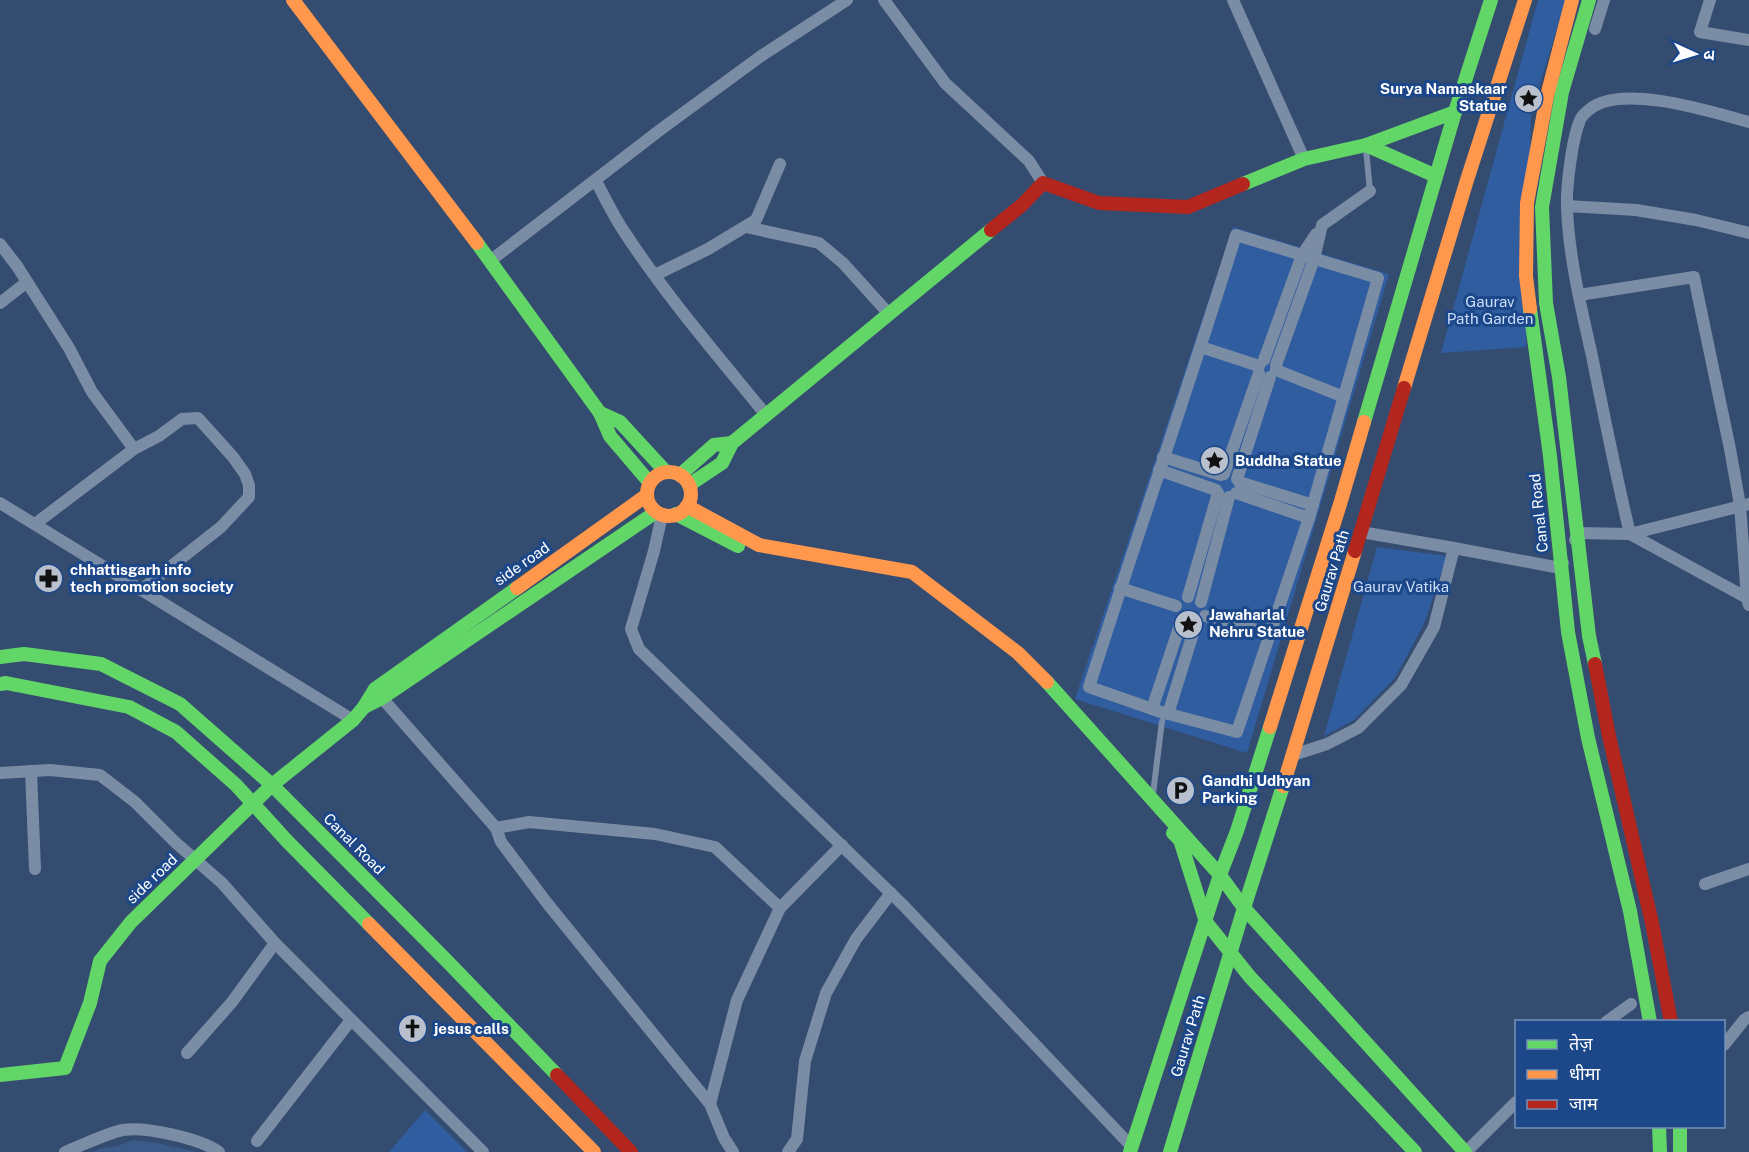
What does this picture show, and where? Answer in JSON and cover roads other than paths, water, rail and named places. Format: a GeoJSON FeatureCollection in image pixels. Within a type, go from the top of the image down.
{"type":"FeatureCollection","features":[{"type":"Feature","properties":{"kind":"main road"},"geometry":{"type":"LineString","coordinates":[[293,0],[490,261],[600,413],[610,436],[649,489],[651,507],[759,545],[912,572],[1018,653],[1061,696],[1220,875],[1244,908],[1465,1152]]}},
{"type":"Feature","properties":{"kind":"main road"},"geometry":{"type":"LineString","coordinates":[[1131,1149],[1220,875],[1237,831],[1341,501],[1455,112],[1491,0]]}},
{"type":"Feature","properties":{"kind":"main road","name":"Gaurav Path"},"geometry":{"type":"LineString","coordinates":[[1170,1152],[1467,180],[1525,0]]}},
{"type":"Feature","properties":{"kind":"main road","name":"Canal Road"},"geometry":{"type":"LineString","coordinates":[[1572,0],[1547,96],[1527,203],[1526,276],[1550,456],[1568,632],[1581,703],[1630,911],[1650,1020]]}},
{"type":"Feature","properties":{"kind":"main road"},"geometry":{"type":"LineString","coordinates":[[1588,0],[1562,92],[1542,207],[1546,303],[1558,376],[1589,636],[1609,736],[1652,923],[1671,1020]]}},
{"type":"Feature","properties":{"kind":"main road"},"geometry":{"type":"LineString","coordinates":[[649,489],[660,474],[678,478],[722,463],[732,443],[1022,205],[1043,183],[1099,203],[1188,207],[1304,159],[1366,145],[1455,112]]}},
{"type":"Feature","properties":{"kind":"main road"},"geometry":{"type":"LineString","coordinates":[[1366,145],[1436,176]]}},
{"type":"Feature","properties":{"kind":"main road"},"geometry":{"type":"LineString","coordinates":[[600,413],[620,422],[678,478],[690,499],[670,512]]}},
{"type":"Feature","properties":{"kind":"main road","name":"side road"},"geometry":{"type":"LineString","coordinates":[[0,1075],[66,1068],[90,1003],[100,961],[131,922],[272,785],[353,720],[364,708],[375,689],[649,489]]}},
{"type":"Feature","properties":{"kind":"main road"},"geometry":{"type":"LineString","coordinates":[[670,512],[756,555],[911,582],[1019,664],[1180,840],[1206,922],[1230,953],[1415,1152]]}},
{"type":"Feature","properties":{"kind":"main road","name":"side road"},"geometry":{"type":"LineString","coordinates":[[364,708],[670,512]]}},
{"type":"Feature","properties":{"kind":"main road","name":"Canal Road"},"geometry":{"type":"LineString","coordinates":[[0,657],[24,654],[100,664],[180,704],[272,785],[447,961],[630,1152]]}},
{"type":"Feature","properties":{"kind":"main road"},"geometry":{"type":"LineString","coordinates":[[0,684],[6,683],[129,706],[176,732],[236,785],[287,841],[594,1152]]}},
{"type":"Feature","properties":{"kind":"main road"},"geometry":{"type":"LineString","coordinates":[[1659,1128],[1660,1152]]}},
{"type":"Feature","properties":{"kind":"main road"},"geometry":{"type":"LineString","coordinates":[[1680,1128],[1680,1152]]}},
{"type":"Feature","properties":{"kind":"street"},"geometry":{"type":"LineString","coordinates":[[490,261],[660,130],[752,63],[846,0]]}},
{"type":"Feature","properties":{"kind":"street"},"geometry":{"type":"LineString","coordinates":[[884,0],[945,83],[1029,161],[1043,183]]}},
{"type":"Feature","properties":{"kind":"street"},"geometry":{"type":"LineString","coordinates":[[1233,0],[1304,159]]}},
{"type":"Feature","properties":{"kind":"street"},"geometry":{"type":"LineString","coordinates":[[1595,28],[1604,0]]}},
{"type":"Feature","properties":{"kind":"street"},"geometry":{"type":"LineString","coordinates":[[1710,0],[1700,32],[1749,40]]}},
{"type":"Feature","properties":{"kind":"street"},"geometry":{"type":"LineString","coordinates":[[1748,601],[1630,534],[1572,260],[1567,206],[1572,154],[1579,121],[1591,108],[1615,99],[1649,99],[1704,109],[1749,122]]}},
{"type":"Feature","properties":{"kind":"street"},"geometry":{"type":"LineString","coordinates":[[655,274],[708,249],[756,220],[780,164]]}},
{"type":"Feature","properties":{"kind":"street"},"geometry":{"type":"LineString","coordinates":[[596,181],[625,232],[691,324],[766,416]]}},
{"type":"Feature","properties":{"kind":"street"},"geometry":{"type":"LineString","coordinates":[[1163,457],[1222,475],[1267,368],[1322,225],[1370,191]]}},
{"type":"Feature","properties":{"kind":"street"},"geometry":{"type":"LineString","coordinates":[[1567,206],[1636,210],[1696,220],[1749,233]]}},
{"type":"Feature","properties":{"kind":"street"},"geometry":{"type":"LineString","coordinates":[[746,227],[819,243],[843,263],[889,314]]}},
{"type":"Feature","properties":{"kind":"street"},"geometry":{"type":"LineString","coordinates":[[1236,235],[1308,257],[1378,278],[1309,518],[1237,732],[1161,714],[1089,687],[1236,235]]}},
{"type":"Feature","properties":{"kind":"street"},"geometry":{"type":"LineString","coordinates":[[0,243],[69,348],[92,392],[134,449]]}},
{"type":"Feature","properties":{"kind":"street"},"geometry":{"type":"LineString","coordinates":[[1579,295],[1694,277],[1730,449],[1744,504],[1748,601]]}},
{"type":"Feature","properties":{"kind":"street"},"geometry":{"type":"LineString","coordinates":[[0,303],[27,282]]}},
{"type":"Feature","properties":{"kind":"street"},"geometry":{"type":"LineString","coordinates":[[1201,347],[1267,368],[1344,397]]}},
{"type":"Feature","properties":{"kind":"street"},"geometry":{"type":"LineString","coordinates":[[1188,597],[1229,489],[1267,368]]}},
{"type":"Feature","properties":{"kind":"street"},"geometry":{"type":"LineString","coordinates":[[34,524],[134,449],[159,436],[182,419],[198,418],[245,474],[249,485],[249,497],[221,527],[141,590]]}},
{"type":"Feature","properties":{"kind":"street"},"geometry":{"type":"LineString","coordinates":[[1159,470],[1229,489],[1313,505]]}},
{"type":"Feature","properties":{"kind":"street"},"geometry":{"type":"LineString","coordinates":[[1229,489],[1309,518]]}},
{"type":"Feature","properties":{"kind":"street"},"geometry":{"type":"LineString","coordinates":[[1201,602],[1229,489]]}},
{"type":"Feature","properties":{"kind":"street"},"geometry":{"type":"LineString","coordinates":[[0,503],[353,720]]}},
{"type":"Feature","properties":{"kind":"street"},"geometry":{"type":"LineString","coordinates":[[1361,532],[1560,568],[1578,533],[1630,534],[1744,504]]}},
{"type":"Feature","properties":{"kind":"street"},"geometry":{"type":"LineString","coordinates":[[670,512],[654,551],[631,629],[639,649],[891,892],[991,996],[1131,1149]]}},
{"type":"Feature","properties":{"kind":"street"},"geometry":{"type":"LineString","coordinates":[[1293,755],[1327,744],[1358,728],[1401,685],[1434,627],[1454,548]]}},
{"type":"Feature","properties":{"kind":"street"},"geometry":{"type":"LineString","coordinates":[[1120,588],[1176,606]]}},
{"type":"Feature","properties":{"kind":"street"},"geometry":{"type":"LineString","coordinates":[[1205,616],[1271,634]]}},
{"type":"Feature","properties":{"kind":"street"},"geometry":{"type":"LineString","coordinates":[[1161,714],[1180,625]]}},
{"type":"Feature","properties":{"kind":"street"},"geometry":{"type":"LineString","coordinates":[[1161,714],[1195,627]]}},
{"type":"Feature","properties":{"kind":"street"},"geometry":{"type":"LineString","coordinates":[[382,698],[496,828],[501,842],[547,903],[710,1104],[724,1138],[734,1152]]}},
{"type":"Feature","properties":{"kind":"street"},"geometry":{"type":"LineString","coordinates":[[0,773],[50,770],[100,775],[135,802],[195,861],[222,883],[275,943],[483,1152]]}},
{"type":"Feature","properties":{"kind":"street"},"geometry":{"type":"LineString","coordinates":[[31,771],[35,869]]}},
{"type":"Feature","properties":{"kind":"street"},"geometry":{"type":"LineString","coordinates":[[496,828],[529,822],[655,834],[715,847],[780,908]]}},
{"type":"Feature","properties":{"kind":"street"},"geometry":{"type":"LineString","coordinates":[[710,1104],[737,1000],[780,908],[842,846]]}},
{"type":"Feature","properties":{"kind":"street"},"geometry":{"type":"LineString","coordinates":[[1706,884],[1749,868]]}},
{"type":"Feature","properties":{"kind":"street"},"geometry":{"type":"LineString","coordinates":[[788,1152],[797,1138],[805,1061],[826,993],[856,939],[891,892]]}},
{"type":"Feature","properties":{"kind":"street"},"geometry":{"type":"LineString","coordinates":[[187,1053],[232,1002],[275,943]]}},
{"type":"Feature","properties":{"kind":"street"},"geometry":{"type":"LineString","coordinates":[[1609,1020],[1631,1004]]}},
{"type":"Feature","properties":{"kind":"street"},"geometry":{"type":"LineString","coordinates":[[1725,1045],[1744,1020],[1749,1017]]}},
{"type":"Feature","properties":{"kind":"street"},"geometry":{"type":"LineString","coordinates":[[257,1141],[351,1020]]}},
{"type":"Feature","properties":{"kind":"street"},"geometry":{"type":"LineString","coordinates":[[1465,1152],[1515,1103]]}},
{"type":"Feature","properties":{"kind":"street"},"geometry":{"type":"LineString","coordinates":[[65,1152],[124,1130],[151,1131],[184,1138],[212,1146],[219,1152]]}},
{"type":"Feature","properties":{"kind":"lane"},"geometry":{"type":"LineString","coordinates":[[1366,145],[1370,191]]}},
{"type":"Feature","properties":{"kind":"lane"},"geometry":{"type":"LineString","coordinates":[[1152,798],[1161,714]]}},
{"type":"Feature","properties":{"kind":"place","name":"Surya Namaskaar Statue"},"geometry":{"type":"Point","coordinates":[1528,98]}},
{"type":"Feature","properties":{"kind":"place","name":"Buddha Statue"},"geometry":{"type":"Point","coordinates":[1214,461]}},
{"type":"Feature","properties":{"kind":"place","name":"chhattisgarh info tech promotion society"},"geometry":{"type":"Point","coordinates":[49,579]}},
{"type":"Feature","properties":{"kind":"place","name":"Jawaharlal Nehru Statue"},"geometry":{"type":"Point","coordinates":[1188,624]}},
{"type":"Feature","properties":{"kind":"place","name":"Gandhi Udhyan Parking"},"geometry":{"type":"Point","coordinates":[1181,790]}},
{"type":"Feature","properties":{"kind":"place","name":"jesus calls"},"geometry":{"type":"Point","coordinates":[413,1029]}},
{"type":"Feature","properties":{"kind":"park label","name":"Gaurav Path Garden"},"geometry":{"type":"Point","coordinates":[1490,310]}},
{"type":"Feature","properties":{"kind":"park label","name":"Gaurav Vatika"},"geometry":{"type":"Point","coordinates":[1401,587]}}]}
